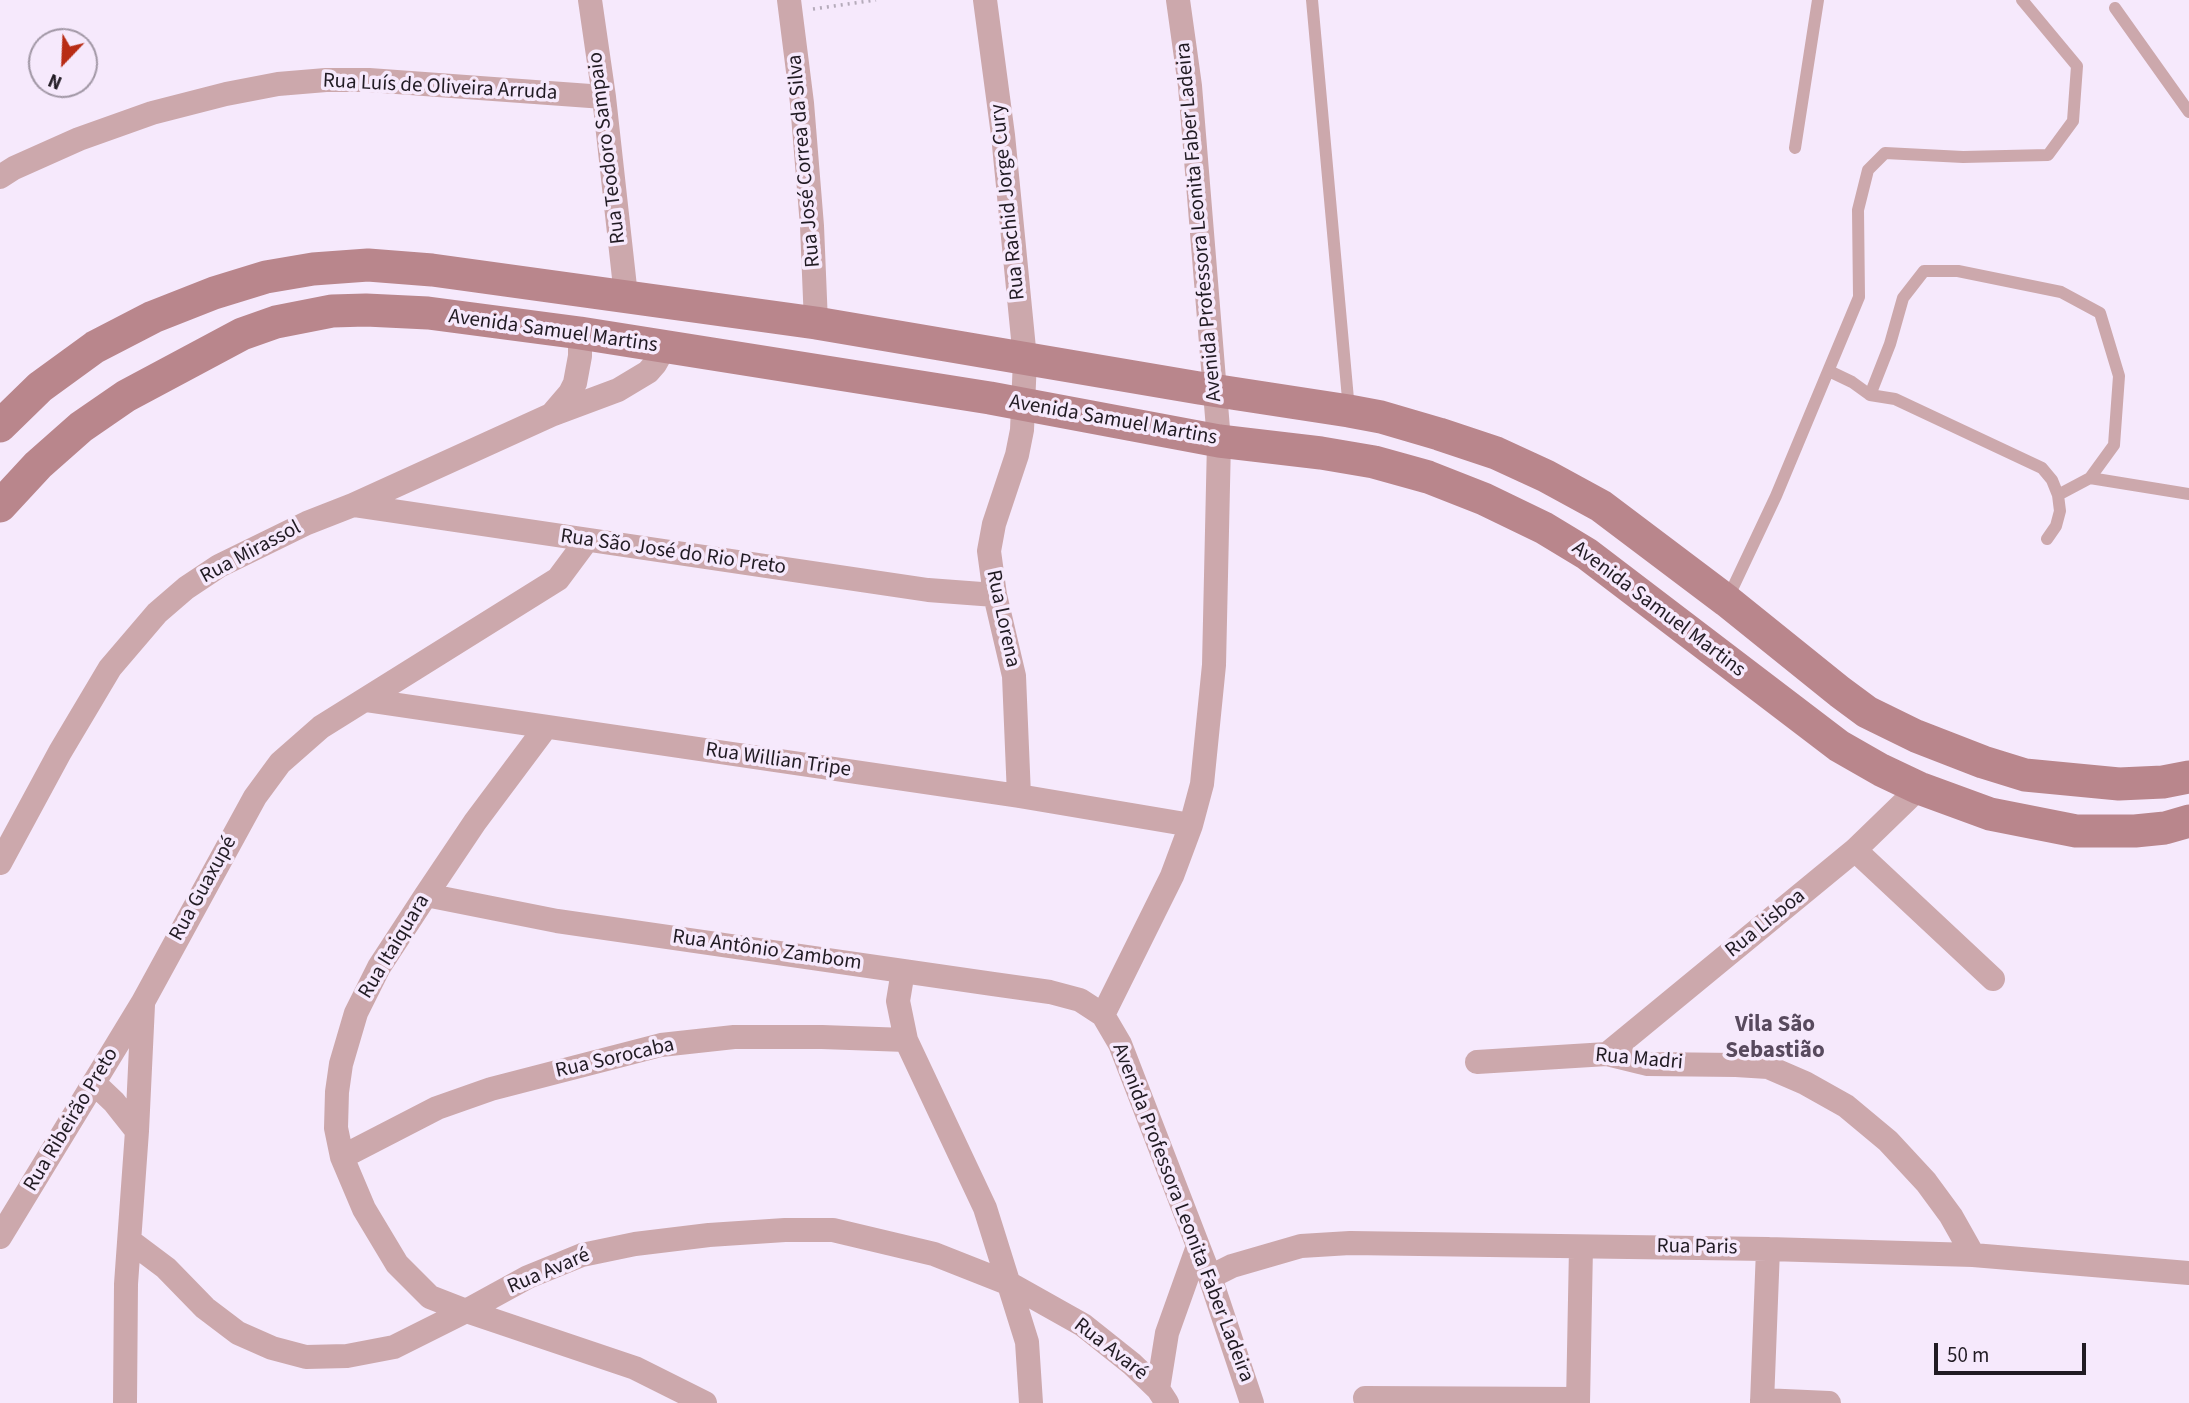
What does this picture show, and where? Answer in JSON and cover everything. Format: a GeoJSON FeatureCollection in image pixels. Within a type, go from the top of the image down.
{"type":"FeatureCollection","features":[{"type":"Feature","properties":{"kind":"main road"},"geometry":{"type":"LineString","coordinates":[[0,426],[40,387],[95,346],[153,317],[214,293],[266,277],[313,269],[368,265],[432,270],[816,323],[1349,411],[1381,417],[1439,434],[1496,453],[1601,506],[1867,712],[1916,736],[2025,775],[2119,784],[2152,783],[2189,777]]}},
{"type":"Feature","properties":{"kind":"main road"},"geometry":{"type":"LineString","coordinates":[[580,333],[586,291]]}},
{"type":"Feature","properties":{"kind":"main road"},"geometry":{"type":"LineString","coordinates":[[659,302],[665,336],[664,348]]}},
{"type":"Feature","properties":{"kind":"main road","name":"Avenida Samuel Martins"},"geometry":{"type":"LineString","coordinates":[[0,506],[38,465],[81,427],[126,396],[242,334],[276,321],[332,311],[366,310],[428,313],[580,333],[1024,404],[1219,441],[1321,453],[1374,462],[1428,477],[1484,499],[1545,528],[1587,554],[1839,746],[1919,788],[1990,814],[2076,831],[2165,828],[2189,821]]}},
{"type":"Feature","properties":{"kind":"main road"},"geometry":{"type":"LineString","coordinates":[[1790,710],[1804,692],[1819,688],[1840,692]]}},
{"type":"Feature","properties":{"kind":"main road"},"geometry":{"type":"LineString","coordinates":[[2031,823],[2049,820],[2063,813],[2074,798],[2075,781]]}},
{"type":"Feature","properties":{"kind":"street","name":"Rua Teodoro Sampaio"},"geometry":{"type":"LineString","coordinates":[[590,0],[604,97],[626,296]]}},
{"type":"Feature","properties":{"kind":"street","name":"Rua Rachid Jorge Cury"},"geometry":{"type":"LineString","coordinates":[[985,0],[1003,135],[1025,359],[1024,404]]}},
{"type":"Feature","properties":{"kind":"street","name":"Avenida Professora Leonita Faber Ladeira"},"geometry":{"type":"LineString","coordinates":[[1178,0],[1190,86],[1219,441],[1214,665],[1202,784],[1191,825],[1172,876],[1103,1015],[1120,1044],[1210,1277],[1252,1403]]}},
{"type":"Feature","properties":{"kind":"street","name":"Rua José Correa da Silva"},"geometry":{"type":"LineString","coordinates":[[790,6],[802,103],[812,226],[816,323]]}},
{"type":"Feature","properties":{"kind":"street","name":"Rua Luís de Oliveira Arruda"},"geometry":{"type":"LineString","coordinates":[[0,177],[79,139],[152,113],[226,94],[278,85],[326,80],[369,80],[604,97]]}},
{"type":"Feature","properties":{"kind":"street"},"geometry":{"type":"LineString","coordinates":[[551,415],[575,383],[580,333]]}},
{"type":"Feature","properties":{"kind":"street","name":"Rua Mirassol"},"geometry":{"type":"LineString","coordinates":[[0,863],[10,825],[110,668],[157,613],[186,588],[219,566],[307,523],[353,505],[551,415],[618,390],[655,364],[664,348]]}},
{"type":"Feature","properties":{"kind":"street","name":"Rua Lorena"},"geometry":{"type":"LineString","coordinates":[[1019,796],[1014,676],[989,559],[991,537],[1017,455],[1024,404]]}},
{"type":"Feature","properties":{"kind":"street","name":"Rua São José do Rio Preto"},"geometry":{"type":"LineString","coordinates":[[353,505],[928,590],[995,595]]}},
{"type":"Feature","properties":{"kind":"street","name":"Rua Guaxupé"},"geometry":{"type":"LineString","coordinates":[[125,1403],[126,1284],[143,1002],[255,797],[280,763],[321,727],[558,579],[587,540]]}},
{"type":"Feature","properties":{"kind":"street","name":"Rua Willian Tripe"},"geometry":{"type":"LineString","coordinates":[[365,700],[1019,796],[1191,825]]}},
{"type":"Feature","properties":{"kind":"street","name":"Rua Itaiquara"},"geometry":{"type":"LineString","coordinates":[[546,727],[475,822],[426,895],[379,967],[356,1013],[347,1039],[337,1092],[336,1128],[342,1157],[364,1209],[397,1264],[430,1297],[635,1368],[705,1403]]}},
{"type":"Feature","properties":{"kind":"street","name":"Rua Lisboa"},"geometry":{"type":"LineString","coordinates":[[1608,1054],[1855,850],[1919,788]]}},
{"type":"Feature","properties":{"kind":"street"},"geometry":{"type":"LineString","coordinates":[[1855,850],[1993,979]]}},
{"type":"Feature","properties":{"kind":"street","name":"Rua Antônio Zambom"},"geometry":{"type":"LineString","coordinates":[[426,895],[557,921],[1050,992],[1080,1000],[1103,1015]]}},
{"type":"Feature","properties":{"kind":"street"},"geometry":{"type":"LineString","coordinates":[[903,971],[898,1001],[906,1040],[985,1208],[1027,1342],[1031,1403]]}},
{"type":"Feature","properties":{"kind":"street","name":"Rua Ribeirão Preto"},"geometry":{"type":"LineString","coordinates":[[0,1237],[143,1002]]}},
{"type":"Feature","properties":{"kind":"street","name":"Rua Sorocaba"},"geometry":{"type":"LineString","coordinates":[[342,1157],[437,1108],[491,1089],[661,1045],[734,1037],[906,1040]]}},
{"type":"Feature","properties":{"kind":"street","name":"Rua Madri"},"geometry":{"type":"LineString","coordinates":[[1477,1062],[1608,1054],[1648,1063],[1768,1067],[1846,1105],[1888,1141],[1933,1190],[1973,1255]]}},
{"type":"Feature","properties":{"kind":"street"},"geometry":{"type":"LineString","coordinates":[[94,1083],[114,1102],[137,1131]]}},
{"type":"Feature","properties":{"kind":"street","name":"Rua Avaré"},"geometry":{"type":"LineString","coordinates":[[130,1241],[166,1268],[205,1308],[238,1333],[272,1348],[306,1357],[347,1356],[394,1347],[528,1277],[582,1255],[635,1244],[709,1235],[833,1230],[934,1254],[1010,1284],[1083,1325],[1132,1364],[1162,1396]]}},
{"type":"Feature","properties":{"kind":"street","name":"Rua Paris"},"geometry":{"type":"LineString","coordinates":[[1210,1277],[1232,1266],[1301,1246],[1350,1243],[1973,1255],[2189,1273]]}},
{"type":"Feature","properties":{"kind":"street"},"geometry":{"type":"LineString","coordinates":[[1365,1398],[1578,1401],[1580,1247]]}},
{"type":"Feature","properties":{"kind":"street"},"geometry":{"type":"LineString","coordinates":[[1162,1396],[1167,1334],[1198,1249]]}},
{"type":"Feature","properties":{"kind":"street"},"geometry":{"type":"LineString","coordinates":[[1768,1249],[1762,1402],[1829,1403]]}},
{"type":"Feature","properties":{"kind":"street"},"geometry":{"type":"LineString","coordinates":[[1132,1364],[1167,1334]]}},
{"type":"Feature","properties":{"kind":"lane"},"geometry":{"type":"LineString","coordinates":[[1312,0],[1349,411]]}},
{"type":"Feature","properties":{"kind":"lane"},"geometry":{"type":"LineString","coordinates":[[1795,148],[1818,0]]}},
{"type":"Feature","properties":{"kind":"lane"},"geometry":{"type":"LineString","coordinates":[[1727,601],[1776,496],[1859,297],[1857,210],[1868,170],[1885,153],[1963,157],[2048,155],[2073,121],[2077,66],[2022,0]]}},
{"type":"Feature","properties":{"kind":"lane"},"geometry":{"type":"LineString","coordinates":[[2115,8],[2189,112]]}},
{"type":"Feature","properties":{"kind":"lane"},"geometry":{"type":"LineString","coordinates":[[1870,395],[1890,344],[1903,298],[1924,271],[1958,271],[2061,292],[2100,313],[2119,376],[2114,445],[2090,478],[2059,495]]}},
{"type":"Feature","properties":{"kind":"lane"},"geometry":{"type":"LineString","coordinates":[[1829,371],[1852,382],[1870,395],[1895,399],[2042,468],[2059,495],[2060,511],[2056,526],[2048,539]]}},
{"type":"Feature","properties":{"kind":"lane"},"geometry":{"type":"LineString","coordinates":[[2090,478],[2189,494]]}},
{"type":"Feature","properties":{"kind":"path"},"geometry":{"type":"LineString","coordinates":[[790,6],[876,0]]}},
{"type":"Feature","properties":{"kind":"district","name":"Vila São Sebastião"},"geometry":{"type":"Point","coordinates":[1775,1039]}}]}
